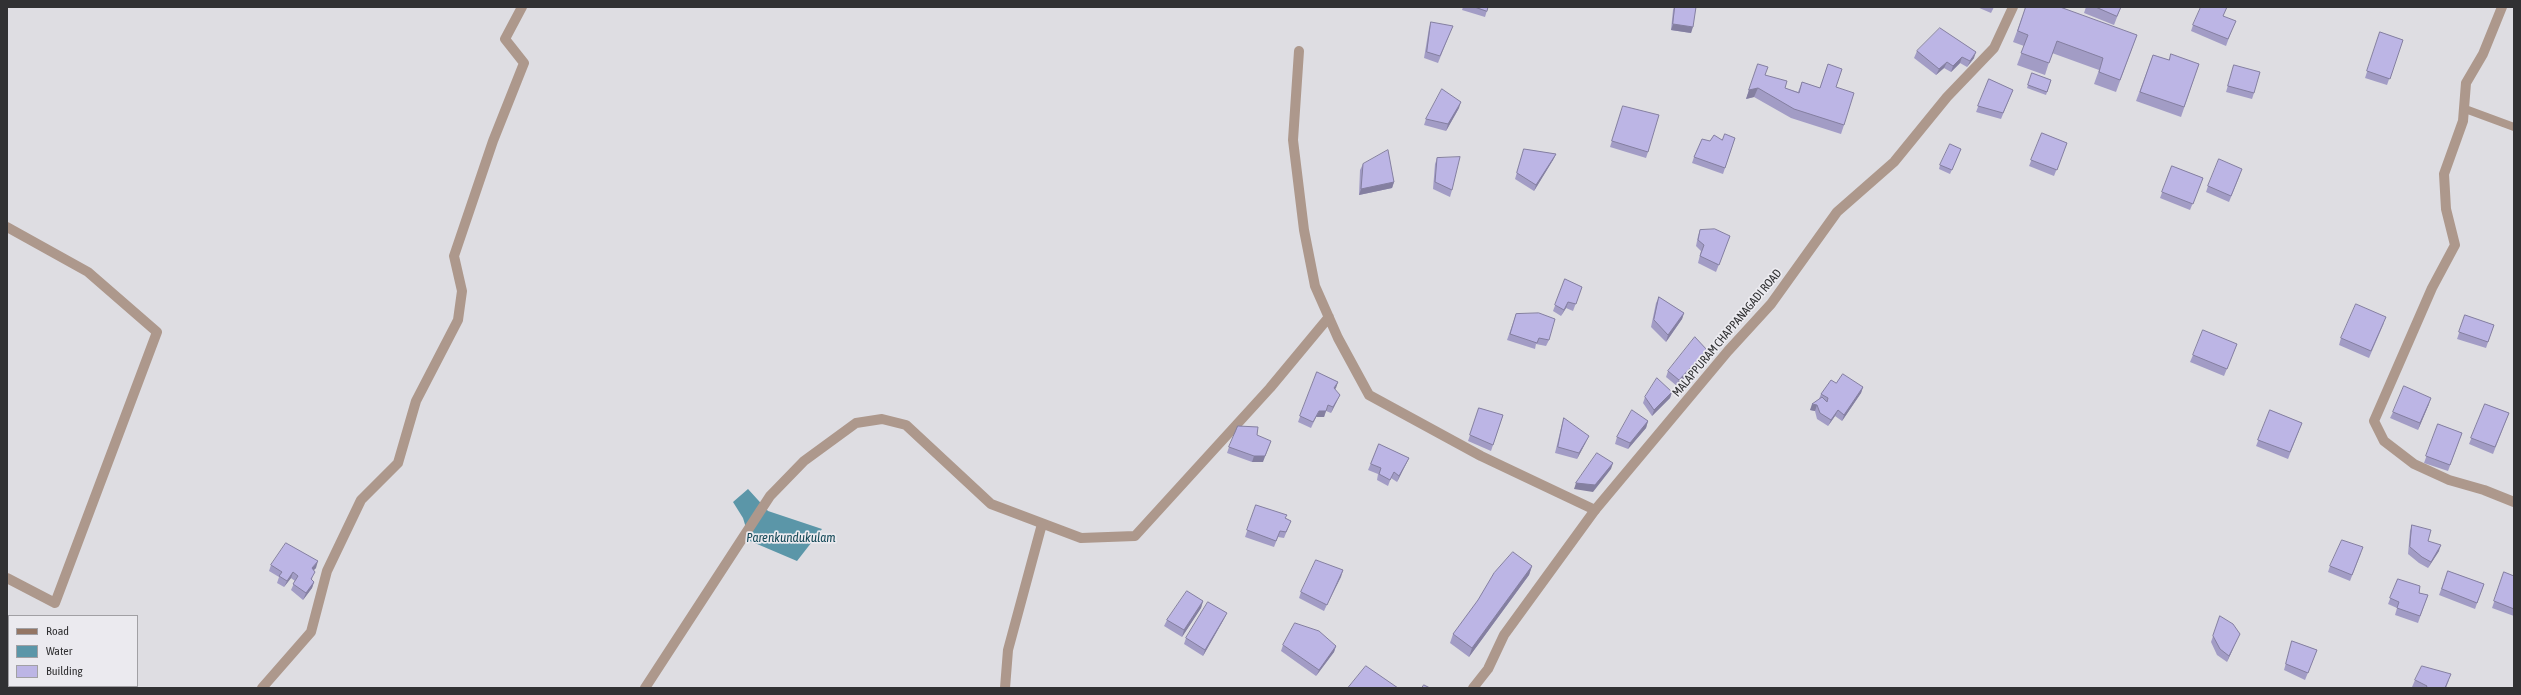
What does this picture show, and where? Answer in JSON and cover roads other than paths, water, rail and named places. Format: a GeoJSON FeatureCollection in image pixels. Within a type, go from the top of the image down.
{"type":"FeatureCollection","features":[{"type":"Feature","properties":{"kind":"street"},"geometry":{"type":"LineString","coordinates":[[262,688],[311,632],[327,571],[361,500],[398,463],[416,401],[458,320],[462,291],[454,256],[493,141],[524,63],[505,39],[522,7]]}},
{"type":"Feature","properties":{"kind":"street","name":"MALAPPURAM CHAPPANAGADI ROAD"},"geometry":{"type":"LineString","coordinates":[[1472,688],[1488,669],[1504,635],[1595,510],[1728,351],[1771,304],[1837,212],[1894,162],[1947,97],[1994,48],[2013,7]]}},
{"type":"Feature","properties":{"kind":"street"},"geometry":{"type":"LineString","coordinates":[[2502,7],[2483,54],[2466,83],[2463,121],[2444,174],[2446,209],[2455,245],[2432,288],[2374,421],[2384,441],[2414,464],[2449,480],[2484,490],[2514,502]]}},
{"type":"Feature","properties":{"kind":"street"},"geometry":{"type":"LineString","coordinates":[[1299,51],[1293,140],[1304,230],[1315,286],[1329,318],[1369,395],[1475,452],[1595,510]]}},
{"type":"Feature","properties":{"kind":"street"},"geometry":{"type":"LineString","coordinates":[[7,227],[88,272],[157,332],[55,603],[7,578]]}},
{"type":"Feature","properties":{"kind":"street"},"geometry":{"type":"LineString","coordinates":[[645,688],[770,496],[804,461],[856,423],[882,419],[906,425],[991,504],[1081,538],[1135,536],[1270,388],[1329,318]]}},
{"type":"Feature","properties":{"kind":"street"},"geometry":{"type":"LineString","coordinates":[[1005,688],[1008,650],[1042,524]]}},
{"type":"Feature","properties":{"kind":"lane"},"geometry":{"type":"LineString","coordinates":[[2464,111],[2468,110],[2514,127]]}},
{"type":"Feature","properties":{"kind":"water","name":"Parenkundukulam"},"geometry":{"type":"Polygon","coordinates":[[[748,489],[768,511],[822,529],[797,561],[750,541],[743,518],[733,502],[748,489]]]}}]}
